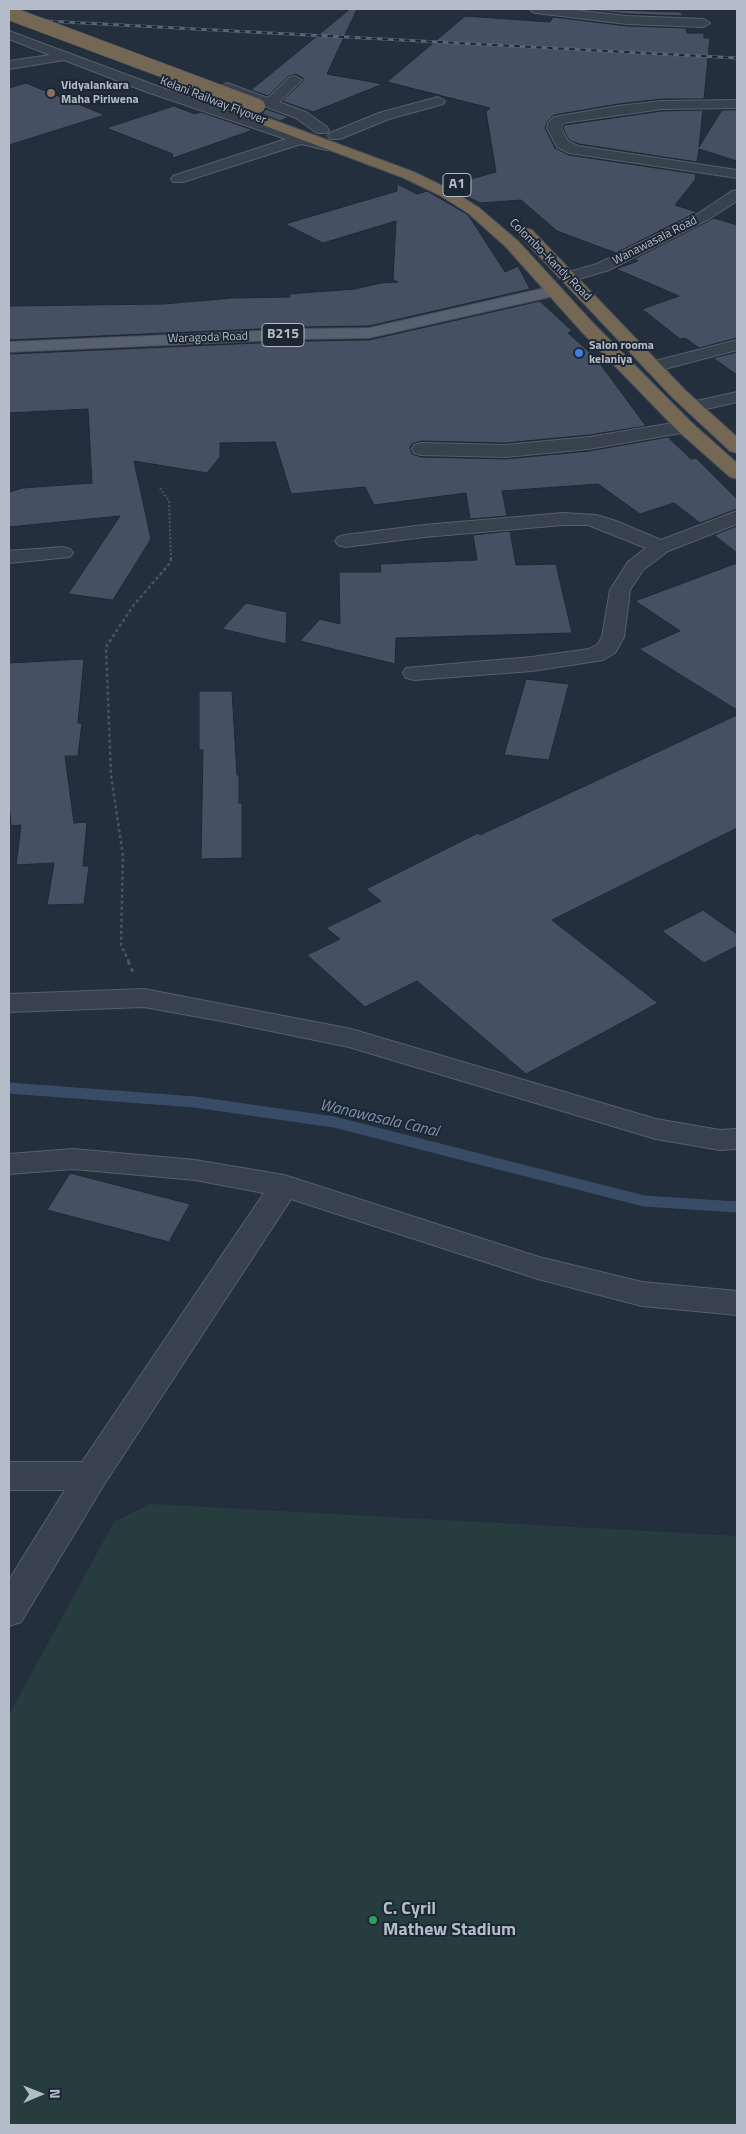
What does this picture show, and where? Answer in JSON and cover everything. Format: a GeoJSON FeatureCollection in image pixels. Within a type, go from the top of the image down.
{"type":"FeatureCollection","features":[{"type":"Feature","properties":{"kind":"highway","name":"Kelani Railway Flyover"},"geometry":{"type":"LineString","coordinates":[[9,13],[264,105],[330,138]]}},
{"type":"Feature","properties":{"kind":"highway","name":"Kelani Railway Flyover"},"geometry":{"type":"LineString","coordinates":[[9,24],[241,112],[330,138]]}},
{"type":"Feature","properties":{"kind":"highway","name":"A1"},"geometry":{"type":"LineString","coordinates":[[330,138],[440,176],[486,201]]}},
{"type":"Feature","properties":{"kind":"highway","name":"Colombo-Kandy Road"},"geometry":{"type":"LineString","coordinates":[[330,138],[458,200],[485,219],[507,239],[553,291],[685,427],[737,473]]}},
{"type":"Feature","properties":{"kind":"highway","name":"Colombo-Kandy Road"},"geometry":{"type":"LineString","coordinates":[[514,222],[653,367],[737,448]]}},
{"type":"Feature","properties":{"kind":"highway"},"geometry":{"type":"LineString","coordinates":[[553,291],[568,278]]}},
{"type":"Feature","properties":{"kind":"main road","name":"Waragoda Road"},"geometry":{"type":"LineString","coordinates":[[9,347],[369,333],[553,291]]}},
{"type":"Feature","properties":{"kind":"street"},"geometry":{"type":"LineString","coordinates":[[12,9],[82,34],[264,105],[295,80]]}},
{"type":"Feature","properties":{"kind":"street"},"geometry":{"type":"LineString","coordinates":[[536,9],[627,20],[704,23]]}},
{"type":"Feature","properties":{"kind":"street"},"geometry":{"type":"LineString","coordinates":[[40,47],[82,34]]}},
{"type":"Feature","properties":{"kind":"street"},"geometry":{"type":"LineString","coordinates":[[9,35],[152,89],[300,139]]}},
{"type":"Feature","properties":{"kind":"street"},"geometry":{"type":"LineString","coordinates":[[9,65],[66,57]]}},
{"type":"Feature","properties":{"kind":"street"},"geometry":{"type":"LineString","coordinates":[[178,179],[300,139],[330,138],[384,116],[438,101]]}},
{"type":"Feature","properties":{"kind":"street"},"geometry":{"type":"LineString","coordinates":[[737,104],[680,104],[625,109],[559,120],[554,128],[562,144],[574,150],[737,174]]}},
{"type":"Feature","properties":{"kind":"street","name":"Wanawasala Road"},"geometry":{"type":"LineString","coordinates":[[568,278],[603,267],[670,234],[704,216],[737,194]]}},
{"type":"Feature","properties":{"kind":"street"},"geometry":{"type":"LineString","coordinates":[[653,367],[737,344]]}},
{"type":"Feature","properties":{"kind":"street"},"geometry":{"type":"LineString","coordinates":[[693,407],[737,397]]}},
{"type":"Feature","properties":{"kind":"street"},"geometry":{"type":"LineString","coordinates":[[422,450],[505,451],[589,443],[685,427]]}},
{"type":"Feature","properties":{"kind":"street"},"geometry":{"type":"LineString","coordinates":[[414,673],[532,664],[595,656],[607,648],[613,637],[620,590],[635,566],[661,546],[737,517]]}},
{"type":"Feature","properties":{"kind":"street"},"geometry":{"type":"LineString","coordinates":[[345,541],[424,531],[563,519],[589,519],[610,525],[661,546]]}},
{"type":"Feature","properties":{"kind":"street"},"geometry":{"type":"LineString","coordinates":[[9,557],[62,553]]}},
{"type":"Feature","properties":{"kind":"street"},"geometry":{"type":"LineString","coordinates":[[9,1003],[144,998],[351,1038],[656,1129],[720,1140],[737,1139]]}},
{"type":"Feature","properties":{"kind":"street"},"geometry":{"type":"LineString","coordinates":[[9,1164],[72,1159],[195,1170],[284,1186],[538,1268],[632,1292],[737,1303]]}},
{"type":"Feature","properties":{"kind":"street"},"geometry":{"type":"LineString","coordinates":[[9,1611],[91,1476],[284,1186]]}},
{"type":"Feature","properties":{"kind":"street"},"geometry":{"type":"LineString","coordinates":[[9,1476],[91,1476]]}},
{"type":"Feature","properties":{"kind":"path"},"geometry":{"type":"LineString","coordinates":[[144,998],[121,944],[123,856],[111,775],[106,647],[132,606],[171,562],[169,501],[160,488]]}},
{"type":"Feature","properties":{"kind":"green space","name":"C. Cyril Mathew Stadium"},"geometry":{"type":"Polygon","coordinates":[[[150,1504],[737,1536],[737,2125],[9,2125],[9,1715],[114,1522],[150,1504]]]}},
{"type":"Feature","properties":{"kind":"building"},"geometry":{"type":"Polygon","coordinates":[[[350,9],[357,9],[327,74],[383,84],[313,112],[282,101],[303,81],[303,78],[296,74],[289,76],[268,96],[251,90],[350,9]]]}},
{"type":"Feature","properties":{"kind":"building"},"geometry":{"type":"Polygon","coordinates":[[[580,9],[681,12],[683,16],[627,14],[580,9]]]}},
{"type":"Feature","properties":{"kind":"building"},"geometry":{"type":"Polygon","coordinates":[[[465,16],[550,22],[553,17],[627,26],[686,28],[687,33],[704,33],[704,38],[710,38],[704,99],[662,99],[618,104],[554,115],[547,122],[545,128],[555,148],[569,155],[696,174],[695,180],[675,205],[697,212],[616,253],[557,231],[521,200],[480,203],[446,186],[496,172],[486,112],[490,108],[387,82],[465,16]]]}},
{"type":"Feature","properties":{"kind":"building"},"geometry":{"type":"Polygon","coordinates":[[[26,83],[105,115],[9,145],[9,88],[26,83]]]}},
{"type":"Feature","properties":{"kind":"building"},"geometry":{"type":"Polygon","coordinates":[[[174,106],[195,114],[201,112],[253,130],[173,158],[173,154],[106,128],[174,106]]]}},
{"type":"Feature","properties":{"kind":"building"},"geometry":{"type":"Polygon","coordinates":[[[266,109],[289,117],[280,121],[262,114],[266,109]]]}},
{"type":"Feature","properties":{"kind":"building"},"geometry":{"type":"Polygon","coordinates":[[[703,110],[699,147],[722,110],[737,110],[737,161],[699,149],[697,162],[579,144],[569,140],[563,128],[564,125],[662,111],[703,110]]]}},
{"type":"Feature","properties":{"kind":"building"},"geometry":{"type":"Polygon","coordinates":[[[397,184],[417,194],[427,191],[467,214],[505,272],[518,266],[530,289],[369,326],[303,327],[9,340],[9,306],[164,304],[232,298],[290,297],[289,294],[355,289],[381,283],[398,282],[393,280],[396,221],[323,243],[285,224],[397,191],[397,184]]]}},
{"type":"Feature","properties":{"kind":"building"},"geometry":{"type":"Polygon","coordinates":[[[714,218],[737,225],[737,338],[699,348],[685,338],[680,339],[642,309],[679,296],[616,269],[638,261],[634,259],[714,218]]]}},
{"type":"Feature","properties":{"kind":"building"},"geometry":{"type":"Polygon","coordinates":[[[540,301],[572,331],[568,333],[595,357],[646,426],[589,435],[505,443],[421,441],[412,444],[410,448],[412,454],[421,457],[505,459],[589,451],[668,437],[691,459],[696,458],[737,499],[737,509],[700,523],[674,503],[640,514],[598,484],[502,491],[507,516],[470,519],[466,493],[374,505],[365,487],[291,494],[275,442],[220,443],[220,457],[207,473],[134,461],[151,539],[113,600],[68,594],[120,516],[9,527],[9,492],[22,488],[92,483],[88,409],[9,413],[9,354],[303,341],[369,340],[540,301]]]}},
{"type":"Feature","properties":{"kind":"building"},"geometry":{"type":"Polygon","coordinates":[[[737,352],[737,375],[713,358],[737,352]]]}},
{"type":"Feature","properties":{"kind":"building"},"geometry":{"type":"Polygon","coordinates":[[[737,526],[737,553],[714,535],[737,526]]]}},
{"type":"Feature","properties":{"kind":"building"},"geometry":{"type":"Polygon","coordinates":[[[510,531],[516,565],[556,564],[572,633],[396,638],[395,664],[300,641],[320,619],[340,624],[339,572],[381,572],[380,564],[477,560],[473,535],[510,531]]]}},
{"type":"Feature","properties":{"kind":"building"},"geometry":{"type":"Polygon","coordinates":[[[737,563],[737,710],[639,649],[680,631],[635,601],[737,563]]]}},
{"type":"Feature","properties":{"kind":"building"},"geometry":{"type":"Polygon","coordinates":[[[246,603],[287,612],[286,644],[222,629],[246,603]]]}},
{"type":"Feature","properties":{"kind":"building"},"geometry":{"type":"Polygon","coordinates":[[[84,659],[78,723],[82,723],[78,756],[65,756],[74,823],[87,822],[83,866],[89,866],[84,904],[47,905],[54,863],[16,865],[21,825],[11,826],[9,803],[9,663],[84,659]]]}},
{"type":"Feature","properties":{"kind":"building"},"geometry":{"type":"Polygon","coordinates":[[[526,679],[569,684],[549,760],[504,755],[526,679]]]}},
{"type":"Feature","properties":{"kind":"building"},"geometry":{"type":"Polygon","coordinates":[[[199,691],[232,691],[237,775],[239,775],[239,803],[242,803],[242,858],[201,859],[203,750],[199,750],[199,691]]]}},
{"type":"Feature","properties":{"kind":"building"},"geometry":{"type":"Polygon","coordinates":[[[737,715],[737,828],[552,920],[658,1003],[526,1074],[417,981],[365,1007],[307,955],[340,939],[326,928],[381,901],[366,889],[478,833],[480,835],[737,715]]]}},
{"type":"Feature","properties":{"kind":"building"},"geometry":{"type":"Polygon","coordinates":[[[703,910],[737,934],[737,946],[704,963],[662,931],[703,910]]]}},
{"type":"Feature","properties":{"kind":"building"},"geometry":{"type":"Polygon","coordinates":[[[70,1173],[190,1204],[169,1242],[47,1210],[70,1173]]]}},
{"type":"Feature","properties":{"kind":"waterway","name":"Wanawasala Canal"},"geometry":{"type":"LineString","coordinates":[[9,1088],[195,1102],[334,1122],[644,1201],[737,1207]]}},
{"type":"Feature","properties":{"kind":"railway"},"geometry":{"type":"LineString","coordinates":[[9,19],[737,58]]}},
{"type":"Feature","properties":{"kind":"place","name":"Vidyalankara Maha Piriwena"},"geometry":{"type":"Point","coordinates":[51,93]}},
{"type":"Feature","properties":{"kind":"place","name":"Salon rooma kelaniya"},"geometry":{"type":"Point","coordinates":[579,353]}},
{"type":"Feature","properties":{"kind":"place","name":"C. Cyril Mathew Stadium"},"geometry":{"type":"Point","coordinates":[373,1920]}}]}
